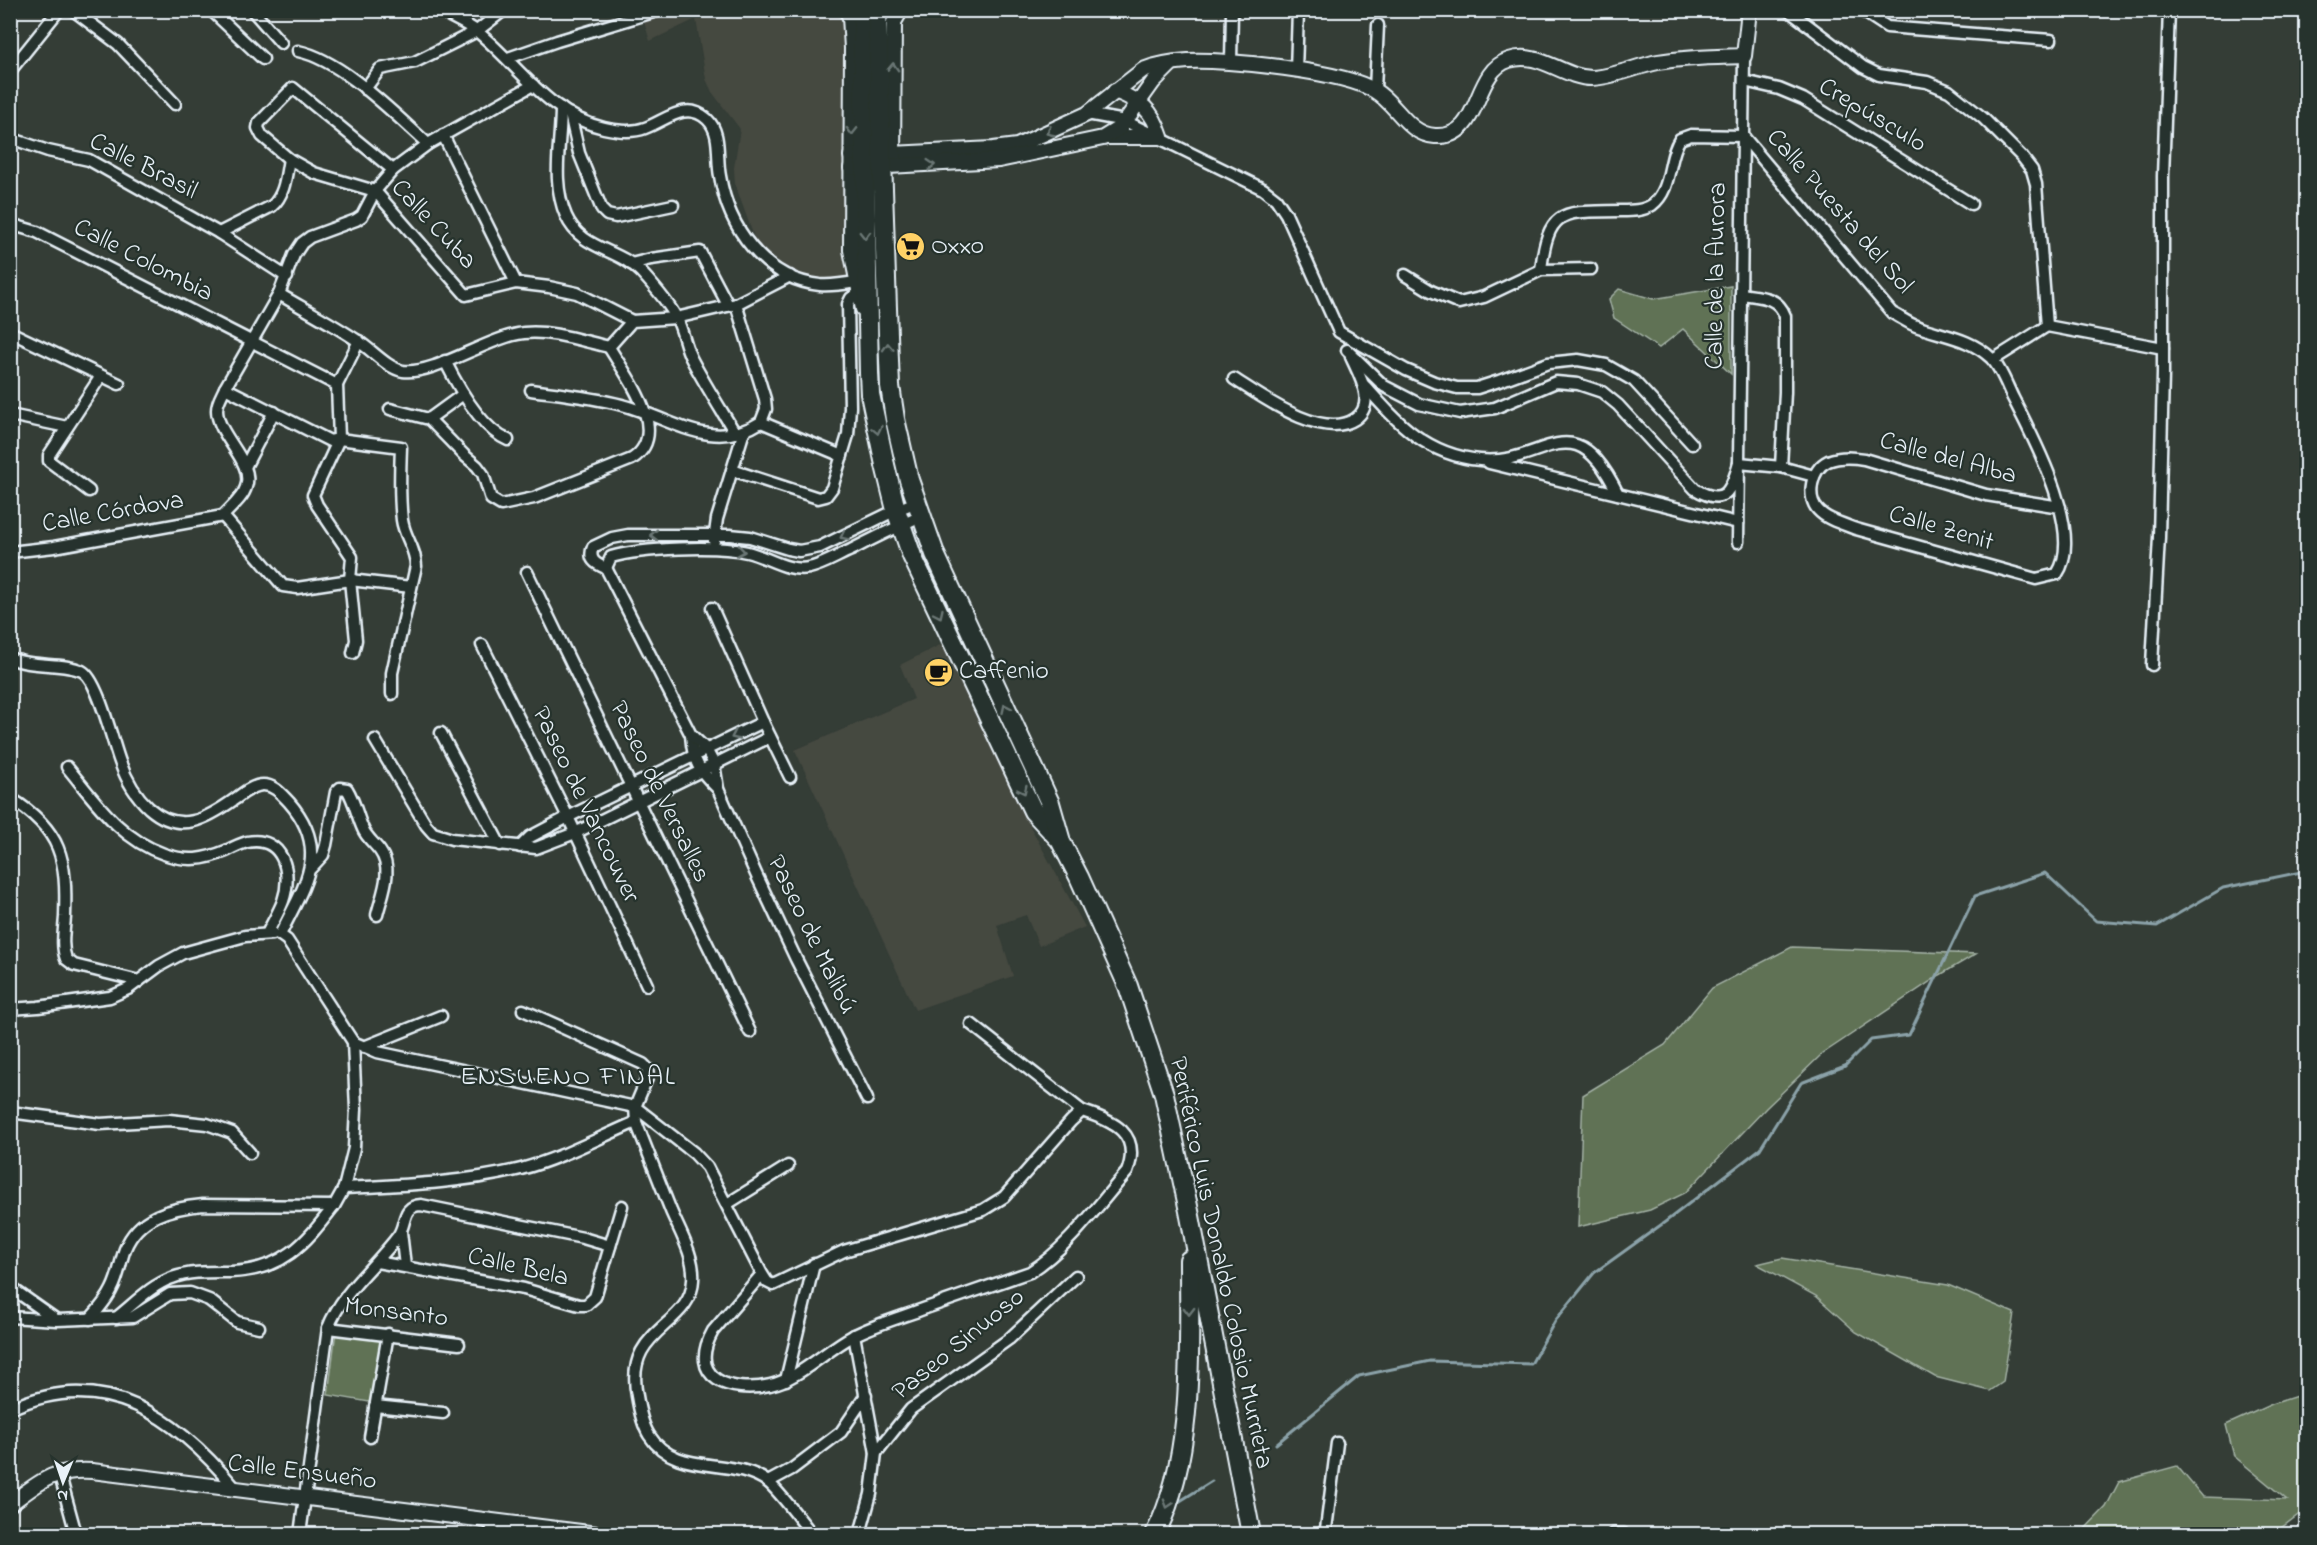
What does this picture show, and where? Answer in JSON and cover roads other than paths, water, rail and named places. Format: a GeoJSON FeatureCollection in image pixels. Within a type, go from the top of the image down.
{"type":"FeatureCollection","features":[{"type":"Feature","properties":{"kind":"main road","name":"Periférico Luis Donaldo Colosio Murrieta"},"geometry":{"type":"LineString","coordinates":[[879,16],[867,327],[870,394],[898,517],[912,556],[1033,811],[1060,840]]}},
{"type":"Feature","properties":{"kind":"main road","name":"Periférico Luis Donaldo Colosio Murrieta"},"geometry":{"type":"LineString","coordinates":[[872,162],[890,386],[909,480],[935,554],[1050,803],[1060,840],[1080,877],[1128,986],[1164,1094],[1189,1211],[1251,1534]]}},
{"type":"Feature","properties":{"kind":"main road"},"geometry":{"type":"LineString","coordinates":[[1155,1534],[1170,1499],[1184,1426],[1189,1349],[1189,1211]]}},
{"type":"Feature","properties":{"kind":"street"},"geometry":{"type":"LineString","coordinates":[[10,71],[59,10]]}},
{"type":"Feature","properties":{"kind":"street"},"geometry":{"type":"LineString","coordinates":[[73,10],[118,44],[175,104]]}},
{"type":"Feature","properties":{"kind":"street"},"geometry":{"type":"LineString","coordinates":[[211,10],[263,59]]}},
{"type":"Feature","properties":{"kind":"street"},"geometry":{"type":"LineString","coordinates":[[252,10],[281,43]]}},
{"type":"Feature","properties":{"kind":"street"},"geometry":{"type":"LineString","coordinates":[[439,10],[477,31],[508,58],[533,85],[565,111],[603,128],[624,131],[644,129],[681,112],[694,112],[701,115],[715,130],[722,189],[739,231],[761,257],[790,276],[819,285],[858,288]]}},
{"type":"Feature","properties":{"kind":"street"},"geometry":{"type":"LineString","coordinates":[[483,10],[488,21]]}},
{"type":"Feature","properties":{"kind":"street"},"geometry":{"type":"LineString","coordinates":[[365,89],[380,69],[415,62],[477,31],[504,10]]}},
{"type":"Feature","properties":{"kind":"street"},"geometry":{"type":"LineString","coordinates":[[508,58],[660,10]]}},
{"type":"Feature","properties":{"kind":"street"},"geometry":{"type":"LineString","coordinates":[[846,10],[852,29],[872,162]]}},
{"type":"Feature","properties":{"kind":"street"},"geometry":{"type":"LineString","coordinates":[[1231,62],[1232,10]]}},
{"type":"Feature","properties":{"kind":"street"},"geometry":{"type":"LineString","coordinates":[[1296,71],[1298,10]]}},
{"type":"Feature","properties":{"kind":"street","name":"Calle de la Aurora"},"geometry":{"type":"LineString","coordinates":[[1738,542],[1744,56],[1749,10]]}},
{"type":"Feature","properties":{"kind":"street"},"geometry":{"type":"LineString","coordinates":[[1788,10],[1863,67],[1879,75],[1927,82],[1949,92],[1983,118],[2022,157],[2032,170],[2036,184],[2047,326]]}},
{"type":"Feature","properties":{"kind":"street"},"geometry":{"type":"LineString","coordinates":[[1861,10],[1887,27],[2051,40]]}},
{"type":"Feature","properties":{"kind":"street"},"geometry":{"type":"LineString","coordinates":[[2152,665],[2159,537],[2163,348],[2163,176],[2169,10]]}},
{"type":"Feature","properties":{"kind":"street"},"geometry":{"type":"LineString","coordinates":[[867,327],[851,250],[872,162],[879,16]]}},
{"type":"Feature","properties":{"kind":"street"},"geometry":{"type":"LineString","coordinates":[[1375,90],[1378,25]]}},
{"type":"Feature","properties":{"kind":"street"},"geometry":{"type":"LineString","coordinates":[[298,51],[321,59],[365,89],[428,144]]}},
{"type":"Feature","properties":{"kind":"street"},"geometry":{"type":"LineString","coordinates":[[872,162],[1008,148],[1025,144],[1081,117],[1143,70],[1172,63],[1231,62],[1342,78],[1375,90],[1421,134],[1437,136],[1456,132],[1468,120],[1487,79],[1495,68],[1509,60],[1538,60],[1580,77],[1592,78],[1664,61],[1744,56]]}},
{"type":"Feature","properties":{"kind":"street"},"geometry":{"type":"LineString","coordinates":[[1103,138],[1118,130],[1153,82],[1172,63]]}},
{"type":"Feature","properties":{"kind":"street","name":"Crepúsculo"},"geometry":{"type":"LineString","coordinates":[[1744,81],[1779,89],[1803,99],[1971,204]]}},
{"type":"Feature","properties":{"kind":"street"},"geometry":{"type":"LineString","coordinates":[[411,587],[350,580],[297,588],[283,586],[223,516],[244,493],[248,480],[245,467],[218,416],[218,402],[279,294],[294,255],[303,243],[310,237],[362,216],[375,191],[393,170],[428,144],[533,85]]}},
{"type":"Feature","properties":{"kind":"street","name":"Calle Cuba"},"geometry":{"type":"LineString","coordinates":[[393,170],[293,88],[259,123],[258,128],[262,136],[289,159],[314,173],[375,191],[466,294],[516,283]]}},
{"type":"Feature","properties":{"kind":"street"},"geometry":{"type":"LineString","coordinates":[[1115,91],[1139,101],[1152,116],[1167,140]]}},
{"type":"Feature","properties":{"kind":"street"},"geometry":{"type":"LineString","coordinates":[[565,111],[579,153],[607,215],[616,217],[673,205]]}},
{"type":"Feature","properties":{"kind":"street"},"geometry":{"type":"LineString","coordinates":[[565,111],[557,183],[567,218],[583,239],[623,258],[640,272],[676,318],[692,358],[740,432],[732,470],[717,519],[714,549]]}},
{"type":"Feature","properties":{"kind":"street"},"geometry":{"type":"LineString","coordinates":[[1081,117],[1125,121],[1263,189],[1276,199],[1286,214],[1307,258],[1364,385],[1396,420],[1426,444],[1444,452],[1738,523]]}},
{"type":"Feature","properties":{"kind":"street"},"geometry":{"type":"LineString","coordinates":[[1081,117],[1083,142]]}},
{"type":"Feature","properties":{"kind":"street"},"geometry":{"type":"LineString","coordinates":[[443,135],[516,283],[577,293],[632,321],[676,318],[732,304],[790,276]]}},
{"type":"Feature","properties":{"kind":"street"},"geometry":{"type":"LineString","coordinates":[[1541,270],[1547,234],[1558,219],[1570,213],[1636,211],[1652,205],[1664,191],[1673,148],[1680,139],[1691,135],[1743,136]]}},
{"type":"Feature","properties":{"kind":"street","name":"Calle Puesta del Sol"},"geometry":{"type":"LineString","coordinates":[[1743,136],[1892,313],[1914,325],[1974,345],[1993,360],[2052,480],[2060,507],[2063,530],[2063,566]]}},
{"type":"Feature","properties":{"kind":"street","name":"Calle Brasil"},"geometry":{"type":"LineString","coordinates":[[10,138],[48,151],[89,160],[219,233],[287,277]]}},
{"type":"Feature","properties":{"kind":"street"},"geometry":{"type":"LineString","coordinates":[[872,162],[999,160],[1103,138],[1167,140]]}},
{"type":"Feature","properties":{"kind":"street"},"geometry":{"type":"LineString","coordinates":[[219,233],[277,202],[282,192],[289,159]]}},
{"type":"Feature","properties":{"kind":"street","name":"Calle Colombia"},"geometry":{"type":"LineString","coordinates":[[10,224],[37,231],[337,385]]}},
{"type":"Feature","properties":{"kind":"street"},"geometry":{"type":"LineString","coordinates":[[531,390],[610,402],[702,434],[740,432],[761,422],[766,409],[765,399],[732,304],[700,252],[631,264]]}},
{"type":"Feature","properties":{"kind":"street"},"geometry":{"type":"LineString","coordinates":[[1405,275],[1431,291],[1459,303],[1484,297],[1541,270],[1590,269]]}},
{"type":"Feature","properties":{"kind":"street"},"geometry":{"type":"LineString","coordinates":[[732,470],[818,498],[826,496],[832,488],[842,456],[849,421],[848,304],[858,288]]}},
{"type":"Feature","properties":{"kind":"street"},"geometry":{"type":"LineString","coordinates":[[279,294],[359,341],[394,368],[401,370],[418,370],[445,362],[491,342],[523,333],[551,334],[609,347],[646,413],[648,429],[645,446],[640,454],[632,459],[534,498],[501,505],[491,499],[483,474],[477,466],[429,419],[390,409]]}},
{"type":"Feature","properties":{"kind":"street"},"geometry":{"type":"LineString","coordinates":[[1741,294],[1771,299],[1782,307],[1785,316],[1785,392],[1781,467]]}},
{"type":"Feature","properties":{"kind":"street"},"geometry":{"type":"LineString","coordinates":[[609,347],[632,321]]}},
{"type":"Feature","properties":{"kind":"street"},"geometry":{"type":"LineString","coordinates":[[1993,360],[2047,326],[2163,348]]}},
{"type":"Feature","properties":{"kind":"street"},"geometry":{"type":"LineString","coordinates":[[10,332],[119,384]]}},
{"type":"Feature","properties":{"kind":"street"},"geometry":{"type":"LineString","coordinates":[[1339,332],[1406,370],[1434,382],[1457,388],[1477,388],[1548,363],[1578,360],[1606,365],[1634,381],[1692,444]]}},
{"type":"Feature","properties":{"kind":"street"},"geometry":{"type":"LineString","coordinates":[[353,654],[356,640],[350,580],[353,564],[350,552],[314,500],[314,489],[339,440],[337,385],[359,341]]}},
{"type":"Feature","properties":{"kind":"street"},"geometry":{"type":"LineString","coordinates":[[1347,350],[1384,386],[1419,404],[1460,413],[1495,408],[1556,382],[1578,384],[1602,392],[1618,405],[1695,489],[1708,497],[1719,497],[1728,490],[1734,481],[1739,463],[1781,467],[1814,476]]}},
{"type":"Feature","properties":{"kind":"street"},"geometry":{"type":"LineString","coordinates":[[445,362],[462,395],[499,436],[508,440]]}},
{"type":"Feature","properties":{"kind":"street"},"geometry":{"type":"LineString","coordinates":[[89,491],[49,462],[49,455],[101,375]]}},
{"type":"Feature","properties":{"kind":"street"},"geometry":{"type":"LineString","coordinates":[[1234,379],[1299,417],[1319,424],[1338,425],[1351,422],[1359,416],[1365,400],[1364,385]]}},
{"type":"Feature","properties":{"kind":"street"},"geometry":{"type":"LineString","coordinates":[[225,388],[330,441],[401,447],[399,485],[402,520],[405,534],[416,557],[392,673],[392,694]]}},
{"type":"Feature","properties":{"kind":"street"},"geometry":{"type":"LineString","coordinates":[[429,419],[462,395]]}},
{"type":"Feature","properties":{"kind":"street"},"geometry":{"type":"LineString","coordinates":[[245,467],[274,412]]}},
{"type":"Feature","properties":{"kind":"street"},"geometry":{"type":"LineString","coordinates":[[10,416],[67,427]]}},
{"type":"Feature","properties":{"kind":"street"},"geometry":{"type":"LineString","coordinates":[[761,422],[842,456]]}},
{"type":"Feature","properties":{"kind":"street"},"geometry":{"type":"LineString","coordinates":[[1480,460],[1505,459],[1563,443],[1576,445],[1591,454],[1601,466],[1617,494]]}},
{"type":"Feature","properties":{"kind":"street","name":"Calle del Alba"},"geometry":{"type":"LineString","coordinates":[[1814,476],[1825,462],[1850,457],[1864,459],[1986,495],[2060,507]]}},
{"type":"Feature","properties":{"kind":"street","name":"Calle Zenit"},"geometry":{"type":"LineString","coordinates":[[1814,476],[1811,488],[1812,500],[1818,510],[1856,529],[2036,579],[2057,574],[2063,566]]}},
{"type":"Feature","properties":{"kind":"street"},"geometry":{"type":"LineString","coordinates":[[601,542],[628,535],[714,535],[750,537],[788,549],[799,550],[820,547],[919,509]]}},
{"type":"Feature","properties":{"kind":"street"},"geometry":{"type":"LineString","coordinates":[[611,557],[642,550],[714,549],[749,552],[797,568],[809,567],[829,561],[898,517],[919,509]]}},
{"type":"Feature","properties":{"kind":"street","name":"Calle Córdova"},"geometry":{"type":"LineString","coordinates":[[10,552],[54,547],[223,516]]}},
{"type":"Feature","properties":{"kind":"street"},"geometry":{"type":"LineString","coordinates":[[601,542],[609,547],[611,557],[606,568]]}},
{"type":"Feature","properties":{"kind":"street","name":"Paseo de Malibú"},"geometry":{"type":"LineString","coordinates":[[601,542],[593,547],[592,559],[597,565],[606,568],[691,735],[706,749],[714,764],[718,789],[796,959],[867,1099]]}},
{"type":"Feature","properties":{"kind":"street"},"geometry":{"type":"LineString","coordinates":[[820,547],[829,561]]}},
{"type":"Feature","properties":{"kind":"street","name":"Paseo de Versalles"},"geometry":{"type":"LineString","coordinates":[[527,572],[750,1032]]}},
{"type":"Feature","properties":{"kind":"street"},"geometry":{"type":"LineString","coordinates":[[712,608],[790,777]]}},
{"type":"Feature","properties":{"kind":"street","name":"Paseo de Vancouver"},"geometry":{"type":"LineString","coordinates":[[482,645],[568,817],[647,985]]}},
{"type":"Feature","properties":{"kind":"street"},"geometry":{"type":"LineString","coordinates":[[10,658],[22,663],[75,669],[87,675],[98,698],[127,778],[149,808],[164,818],[191,822],[214,814],[253,788],[262,785],[271,786],[279,791],[292,806],[310,836],[311,868]]}},
{"type":"Feature","properties":{"kind":"street"},"geometry":{"type":"LineString","coordinates":[[10,670],[22,663]]}},
{"type":"Feature","properties":{"kind":"street"},"geometry":{"type":"LineString","coordinates":[[520,847],[530,837],[568,817],[763,722]]}},
{"type":"Feature","properties":{"kind":"street"},"geometry":{"type":"LineString","coordinates":[[441,733],[500,845]]}},
{"type":"Feature","properties":{"kind":"street","name":"Paseo de Malibú"},"geometry":{"type":"LineString","coordinates":[[691,735],[693,757],[701,772],[718,789]]}},
{"type":"Feature","properties":{"kind":"street"},"geometry":{"type":"LineString","coordinates":[[375,740],[426,825],[434,833],[452,839],[536,848],[575,832],[770,737]]}},
{"type":"Feature","properties":{"kind":"street"},"geometry":{"type":"LineString","coordinates":[[67,767],[109,820],[147,848],[181,859],[193,860],[215,855],[245,842],[259,841],[270,844],[279,851],[286,870],[285,892],[283,902],[267,934]]}},
{"type":"Feature","properties":{"kind":"street"},"geometry":{"type":"LineString","coordinates":[[280,935],[311,868],[323,855],[336,792],[340,788],[347,789],[352,797],[363,831],[382,853],[387,864],[387,875],[377,915]]}},
{"type":"Feature","properties":{"kind":"street"},"geometry":{"type":"LineString","coordinates":[[10,798],[37,816],[50,831],[58,846],[63,865],[65,905],[63,948],[66,959],[74,965],[139,981]]}},
{"type":"Feature","properties":{"kind":"street"},"geometry":{"type":"LineString","coordinates":[[10,1009],[110,997],[128,989],[159,966],[183,953],[209,945],[267,934],[280,935],[287,940],[359,1045],[377,1052],[635,1115],[694,1153],[707,1167],[762,1274],[770,1284],[777,1284],[844,1251],[977,1212],[993,1205],[1004,1197],[1082,1111]]}},
{"type":"Feature","properties":{"kind":"street"},"geometry":{"type":"LineString","coordinates":[[523,1010],[644,1064],[647,1068],[648,1076],[635,1115],[689,1256],[693,1279],[688,1298],[650,1340],[637,1359],[634,1382],[644,1424],[649,1435],[667,1453],[681,1460],[733,1469],[768,1482],[812,1534]]}},
{"type":"Feature","properties":{"kind":"street"},"geometry":{"type":"LineString","coordinates":[[359,1045],[441,1016]]}},
{"type":"Feature","properties":{"kind":"street"},"geometry":{"type":"LineString","coordinates":[[762,1274],[713,1331],[704,1352],[705,1368],[709,1374],[744,1387],[761,1387],[786,1380],[854,1335],[1030,1272],[1045,1263],[1059,1250],[1127,1172],[1131,1162],[1131,1152],[1125,1133],[1108,1120],[1082,1111],[971,1024]]}},
{"type":"Feature","properties":{"kind":"street"},"geometry":{"type":"LineString","coordinates":[[116,1318],[153,1288],[172,1278],[204,1272],[242,1271],[277,1262],[294,1253],[309,1239],[334,1206],[344,1188],[354,1148],[359,1045]]}},
{"type":"Feature","properties":{"kind":"street"},"geometry":{"type":"LineString","coordinates":[[10,1112],[115,1124],[169,1120],[207,1124],[232,1133],[250,1153]]}},
{"type":"Feature","properties":{"kind":"street"},"geometry":{"type":"LineString","coordinates":[[344,1188],[440,1182],[521,1169],[548,1160],[635,1115]]}},
{"type":"Feature","properties":{"kind":"street"},"geometry":{"type":"LineString","coordinates":[[728,1204],[788,1166]]}},
{"type":"Feature","properties":{"kind":"street"},"geometry":{"type":"LineString","coordinates":[[90,1319],[112,1290],[132,1236],[154,1216],[182,1207],[203,1205],[334,1206]]}},
{"type":"Feature","properties":{"kind":"street","name":"Calle Bela"},"geometry":{"type":"LineString","coordinates":[[400,1232],[406,1212],[421,1205],[583,1238],[610,1246]]}},
{"type":"Feature","properties":{"kind":"street","name":"Calle Bela"},"geometry":{"type":"LineString","coordinates":[[377,1262],[524,1289],[586,1305],[595,1296],[622,1206]]}},
{"type":"Feature","properties":{"kind":"street"},"geometry":{"type":"LineString","coordinates":[[300,1534],[327,1328],[347,1293],[377,1262],[400,1232]]}},
{"type":"Feature","properties":{"kind":"street"},"geometry":{"type":"LineString","coordinates":[[400,1232],[405,1266]]}},
{"type":"Feature","properties":{"kind":"street"},"geometry":{"type":"LineString","coordinates":[[786,1380],[814,1264]]}},
{"type":"Feature","properties":{"kind":"street","name":"Paseo Sinuoso"},"geometry":{"type":"LineString","coordinates":[[876,1453],[911,1409],[1009,1339],[1076,1276]]}},
{"type":"Feature","properties":{"kind":"street"},"geometry":{"type":"LineString","coordinates":[[10,1287],[57,1320]]}},
{"type":"Feature","properties":{"kind":"street"},"geometry":{"type":"LineString","coordinates":[[10,1317],[57,1320],[116,1318],[137,1315],[170,1294],[190,1293],[209,1300],[237,1322],[259,1327]]}},
{"type":"Feature","properties":{"kind":"street","name":"Monsanto"},"geometry":{"type":"LineString","coordinates":[[327,1328],[459,1344]]}},
{"type":"Feature","properties":{"kind":"street"},"geometry":{"type":"LineString","coordinates":[[370,1437],[388,1334]]}},
{"type":"Feature","properties":{"kind":"street","name":"Paseo Sinuoso"},"geometry":{"type":"LineString","coordinates":[[854,1335],[876,1453],[872,1494],[860,1534]]}},
{"type":"Feature","properties":{"kind":"street"},"geometry":{"type":"LineString","coordinates":[[10,1409],[62,1393],[99,1393],[129,1402],[145,1409],[178,1432],[216,1464],[236,1489]]}},
{"type":"Feature","properties":{"kind":"street"},"geometry":{"type":"LineString","coordinates":[[768,1482],[792,1469],[841,1432],[866,1395]]}},
{"type":"Feature","properties":{"kind":"street"},"geometry":{"type":"LineString","coordinates":[[375,1406],[443,1413]]}},
{"type":"Feature","properties":{"kind":"street"},"geometry":{"type":"LineString","coordinates":[[1322,1534],[1326,1529],[1336,1443]]}},
{"type":"Feature","properties":{"kind":"street","name":"Calle Ensueño"},"geometry":{"type":"LineString","coordinates":[[10,1504],[49,1476],[59,1472],[92,1471],[304,1497],[492,1528],[597,1534]]}},
{"type":"Feature","properties":{"kind":"street"},"geometry":{"type":"LineString","coordinates":[[59,1472],[76,1534]]}},
{"type":"Feature","properties":{"kind":"street"},"geometry":{"type":"LineString","coordinates":[[1613,1534],[1624,1534]]}},
{"type":"Feature","properties":{"kind":"waterway"},"geometry":{"type":"LineString","coordinates":[[1276,1444],[1359,1376],[1430,1361],[1531,1364],[1555,1321],[1594,1273],[1760,1149],[1801,1083],[1845,1066],[1871,1040],[1909,1035],[1975,896],[2045,873],[2096,921],[2157,926],[2223,888],[2306,871]]}},
{"type":"Feature","properties":{"kind":"waterway"},"geometry":{"type":"LineString","coordinates":[[1177,1503],[1212,1481]]}},
{"type":"Feature","properties":{"kind":"place","name":"Oxxo"},"geometry":{"type":"Point","coordinates":[910,247]}},
{"type":"Feature","properties":{"kind":"place","name":"Caffenio"},"geometry":{"type":"Point","coordinates":[938,672]}},
{"type":"Feature","properties":{"kind":"district","name":"ENSUENO FINAL"},"geometry":{"type":"Point","coordinates":[568,1077]}}]}
